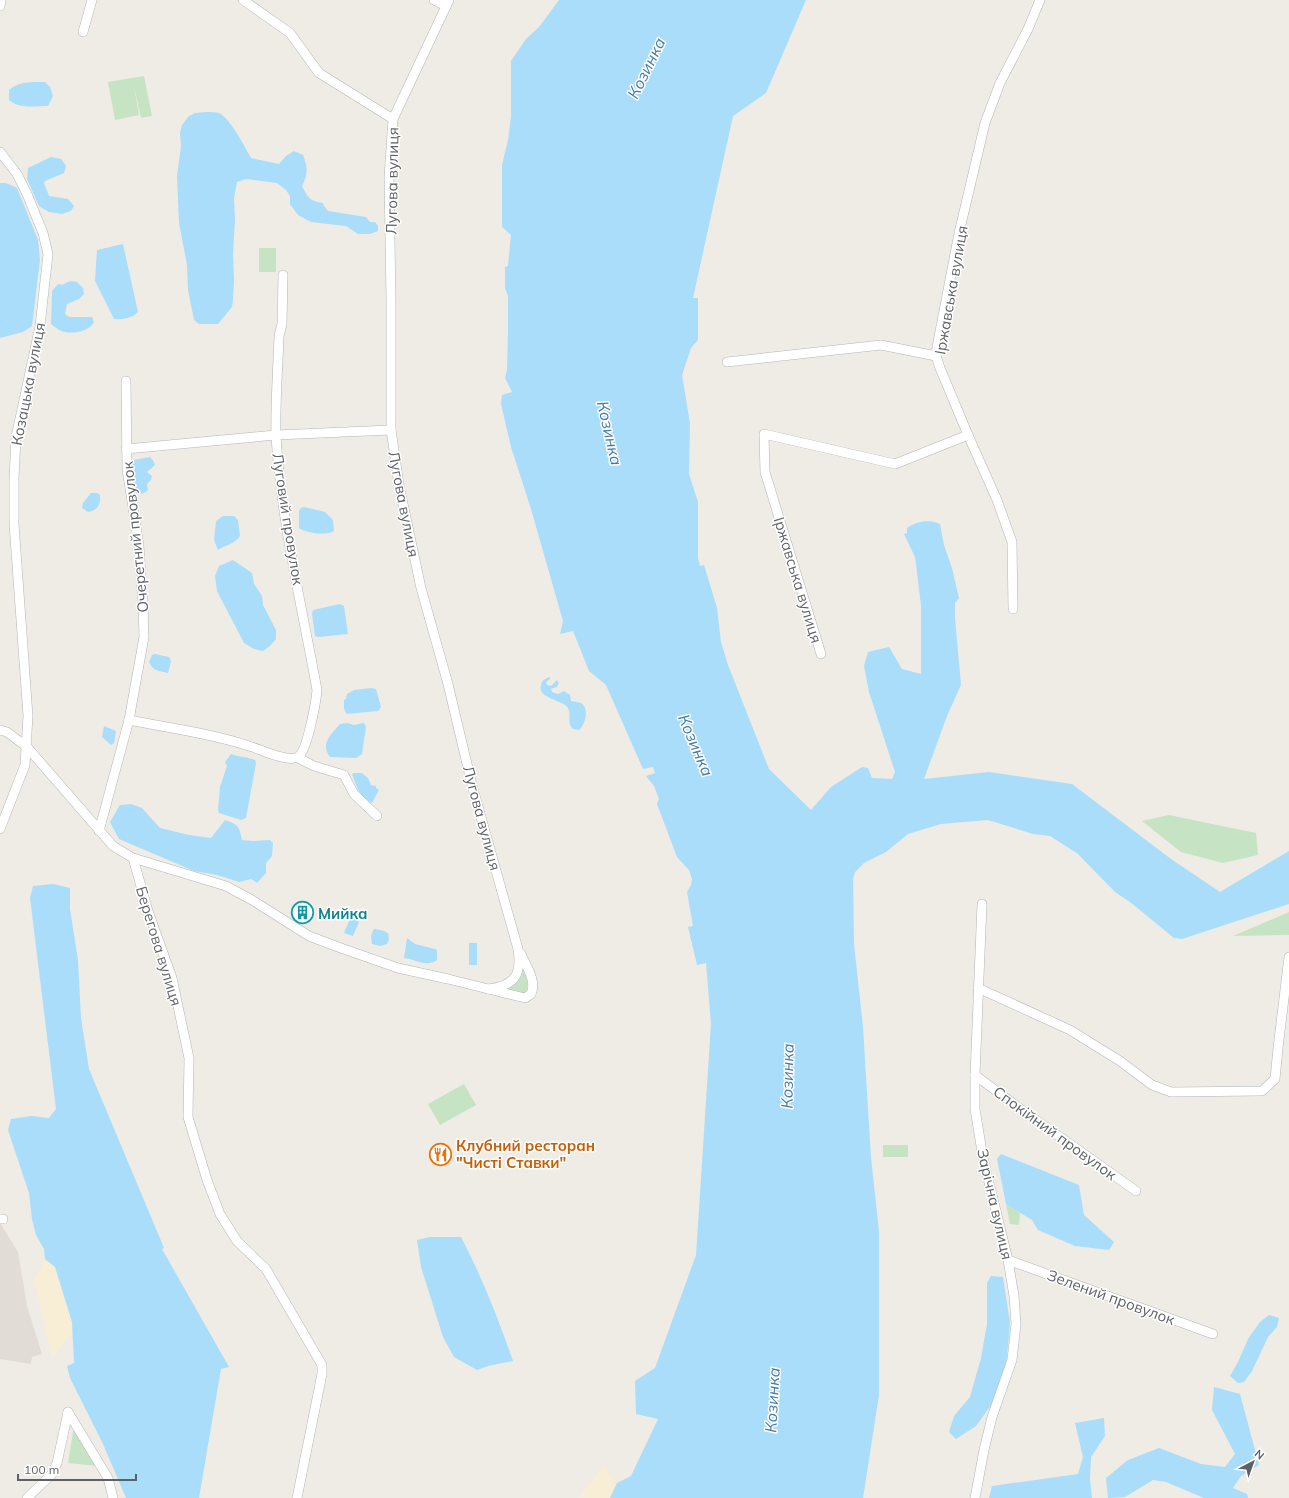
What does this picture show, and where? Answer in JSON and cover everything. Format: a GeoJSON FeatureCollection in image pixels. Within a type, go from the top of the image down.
{"type":"FeatureCollection","features":[{"type":"Feature","properties":{"kind":"street"},"geometry":{"type":"LineString","coordinates":[[0,6],[1,0]]}},
{"type":"Feature","properties":{"kind":"street"},"geometry":{"type":"LineString","coordinates":[[83,32],[92,0]]}},
{"type":"Feature","properties":{"kind":"street"},"geometry":{"type":"LineString","coordinates":[[243,0],[290,33],[319,73],[393,119]]}},
{"type":"Feature","properties":{"kind":"street"},"geometry":{"type":"LineString","coordinates":[[434,0],[448,3]]}},
{"type":"Feature","properties":{"kind":"street","name":"Іржавська вулиця"},"geometry":{"type":"LineString","coordinates":[[821,654],[765,472],[764,434],[895,464],[968,434],[936,356],[959,233],[985,123],[1000,83],[1028,29],[1040,0]]}},
{"type":"Feature","properties":{"kind":"street","name":"Лугова вулиця"},"geometry":{"type":"LineString","coordinates":[[448,3],[393,119],[389,178],[391,430],[399,485],[421,588],[448,684],[472,785],[518,949],[519,962],[515,978],[504,986],[489,989]]}},
{"type":"Feature","properties":{"kind":"street","name":"Козацька вулиця"},"geometry":{"type":"LineString","coordinates":[[0,152],[17,174],[27,194],[44,233],[48,254],[40,326],[16,437],[14,479],[14,524],[28,716],[27,747],[25,766],[0,829]]}},
{"type":"Feature","properties":{"kind":"street","name":"Луговий провулок"},"geometry":{"type":"LineString","coordinates":[[283,276],[282,324],[279,336],[276,434],[280,483],[317,690],[304,751],[298,758]]}},
{"type":"Feature","properties":{"kind":"street"},"geometry":{"type":"LineString","coordinates":[[727,362],[881,345],[936,356]]}},
{"type":"Feature","properties":{"kind":"street","name":"Очеретний провулок"},"geometry":{"type":"LineString","coordinates":[[99,832],[129,720],[144,637],[144,604],[139,546],[127,469],[126,381]]}},
{"type":"Feature","properties":{"kind":"street"},"geometry":{"type":"LineString","coordinates":[[126,449],[276,434],[391,430]]}},
{"type":"Feature","properties":{"kind":"street"},"geometry":{"type":"LineString","coordinates":[[968,434],[997,500],[1012,542],[1013,609]]}},
{"type":"Feature","properties":{"kind":"street"},"geometry":{"type":"LineString","coordinates":[[129,720],[244,744],[287,759],[298,758],[314,766],[344,775],[354,794],[377,816]]}},
{"type":"Feature","properties":{"kind":"street"},"geometry":{"type":"LineString","coordinates":[[0,730],[7,732],[27,747],[99,832],[113,846],[133,858],[226,886],[252,900],[309,936],[398,968],[527,998],[532,994],[532,977],[518,949]]}},
{"type":"Feature","properties":{"kind":"street","name":"Берегова вулиця"},"geometry":{"type":"LineString","coordinates":[[133,858],[148,911],[172,978],[189,1058],[188,1117],[207,1180],[220,1214],[237,1241],[266,1269],[322,1365],[322,1374],[297,1498]]}},
{"type":"Feature","properties":{"kind":"street","name":"Зарічна вулиця"},"geometry":{"type":"LineString","coordinates":[[975,1498],[992,1417],[1012,1360],[1015,1339],[1014,1296],[1008,1260],[983,1158],[975,1109],[982,904]]}},
{"type":"Feature","properties":{"kind":"street"},"geometry":{"type":"LineString","coordinates":[[978,988],[1070,1030],[1120,1062],[1152,1085],[1171,1092],[1262,1091],[1275,1079],[1289,957]]}},
{"type":"Feature","properties":{"kind":"street","name":"Спокійний провулок"},"geometry":{"type":"LineString","coordinates":[[975,1075],[1136,1191]]}},
{"type":"Feature","properties":{"kind":"street","name":"Зелений провулок"},"geometry":{"type":"LineString","coordinates":[[1008,1260],[1214,1334]]}},
{"type":"Feature","properties":{"kind":"street"},"geometry":{"type":"LineString","coordinates":[[27,1498],[52,1474],[57,1462],[68,1412],[108,1478],[113,1498]]}},
{"type":"Feature","properties":{"kind":"shaded area"},"geometry":{"type":"Polygon","coordinates":[[[0,1223],[18,1252],[27,1306],[42,1354],[32,1357],[31,1364],[0,1359],[0,1223]]]}},
{"type":"Feature","properties":{"kind":"green space"},"geometry":{"type":"Polygon","coordinates":[[[144,76],[152,116],[141,118],[134,86],[139,115],[115,120],[108,82],[144,76]]]}},
{"type":"Feature","properties":{"kind":"green space"},"geometry":{"type":"Polygon","coordinates":[[[259,248],[276,248],[276,272],[259,272],[259,248]]]}},
{"type":"Feature","properties":{"kind":"green space"},"geometry":{"type":"Polygon","coordinates":[[[1169,815],[1256,833],[1258,855],[1223,863],[1181,852],[1142,821],[1169,815]]]}},
{"type":"Feature","properties":{"kind":"green space"},"geometry":{"type":"Polygon","coordinates":[[[1289,912],[1289,935],[1233,936],[1289,912]]]}},
{"type":"Feature","properties":{"kind":"green space"},"geometry":{"type":"Polygon","coordinates":[[[524,968],[527,978],[525,994],[502,990],[510,987],[519,980],[524,968]]]}},
{"type":"Feature","properties":{"kind":"green space"},"geometry":{"type":"Polygon","coordinates":[[[464,1084],[476,1105],[440,1125],[428,1104],[464,1084]]]}},
{"type":"Feature","properties":{"kind":"green space"},"geometry":{"type":"Polygon","coordinates":[[[883,1145],[908,1145],[908,1157],[883,1157],[883,1145]]]}},
{"type":"Feature","properties":{"kind":"green space"},"geometry":{"type":"Polygon","coordinates":[[[1006,1204],[1020,1213],[1019,1225],[1010,1224],[1006,1204]]]}},
{"type":"Feature","properties":{"kind":"green space"},"geometry":{"type":"Polygon","coordinates":[[[74,1426],[98,1466],[68,1463],[74,1426]]]}},
{"type":"Feature","properties":{"kind":"sand"},"geometry":{"type":"Polygon","coordinates":[[[45,1259],[55,1267],[72,1322],[72,1333],[52,1358],[34,1280],[45,1259]]]}},
{"type":"Feature","properties":{"kind":"sand"},"geometry":{"type":"Polygon","coordinates":[[[603,1466],[617,1483],[610,1498],[578,1498],[603,1466]]]}},
{"type":"Feature","properties":{"kind":"water","name":"Козинка"},"geometry":{"type":"Polygon","coordinates":[[[559,0],[806,0],[766,93],[733,116],[693,298],[698,298],[698,340],[691,348],[682,375],[690,423],[689,474],[698,502],[698,558],[700,566],[704,565],[717,608],[721,642],[728,665],[769,769],[811,810],[831,787],[862,767],[868,768],[872,778],[892,779],[895,772],[869,692],[864,666],[868,652],[889,647],[902,669],[921,674],[921,606],[916,564],[915,557],[904,534],[907,533],[907,528],[915,524],[923,522],[936,522],[940,524],[944,545],[952,568],[959,598],[955,603],[955,618],[961,685],[947,716],[924,779],[989,772],[1072,784],[1171,859],[1220,892],[1289,851],[1289,904],[1182,939],[1174,938],[1130,902],[1115,892],[1078,854],[1050,836],[1033,834],[988,820],[941,824],[908,834],[886,852],[864,863],[855,872],[853,879],[854,944],[863,1027],[871,1158],[879,1231],[879,1395],[863,1498],[610,1498],[617,1483],[631,1476],[658,1419],[636,1414],[635,1381],[655,1368],[696,1255],[711,1024],[706,963],[697,965],[688,927],[693,926],[687,892],[691,885],[692,879],[689,870],[677,857],[657,804],[659,799],[654,786],[646,776],[655,773],[653,767],[643,769],[606,685],[589,671],[573,631],[560,634],[563,621],[531,509],[511,447],[501,404],[502,395],[512,392],[505,378],[507,370],[508,296],[505,288],[505,267],[508,266],[511,235],[502,227],[502,165],[508,140],[511,117],[511,61],[526,39],[539,27],[559,0]]]}},
{"type":"Feature","properties":{"kind":"water"},"geometry":{"type":"Polygon","coordinates":[[[45,82],[50,87],[53,96],[48,106],[22,106],[9,100],[9,90],[17,85],[45,82]]]}},
{"type":"Feature","properties":{"kind":"water"},"geometry":{"type":"Polygon","coordinates":[[[195,113],[219,113],[228,121],[237,133],[251,158],[279,164],[286,156],[294,151],[303,155],[307,171],[302,186],[310,198],[323,203],[328,211],[366,217],[370,222],[375,222],[378,226],[378,231],[370,234],[358,234],[346,226],[311,222],[298,215],[290,204],[290,196],[286,190],[277,183],[246,179],[237,182],[234,198],[234,281],[232,307],[218,324],[199,324],[194,320],[188,290],[187,265],[179,223],[177,176],[181,146],[180,133],[182,125],[189,116],[195,113]]]}},
{"type":"Feature","properties":{"kind":"water"},"geometry":{"type":"Polygon","coordinates":[[[51,157],[61,159],[66,166],[64,173],[45,181],[44,183],[49,196],[68,199],[74,206],[71,211],[62,214],[49,212],[39,206],[27,179],[28,168],[51,157]]]}},
{"type":"Feature","properties":{"kind":"water"},"geometry":{"type":"Polygon","coordinates":[[[0,183],[6,183],[17,188],[38,240],[40,260],[32,326],[23,332],[0,338],[0,183]]]}},
{"type":"Feature","properties":{"kind":"water"},"geometry":{"type":"Polygon","coordinates":[[[123,244],[138,312],[127,318],[114,319],[95,281],[97,250],[123,244]]]}},
{"type":"Feature","properties":{"kind":"water"},"geometry":{"type":"Polygon","coordinates":[[[70,281],[77,282],[83,288],[84,294],[79,299],[67,304],[65,314],[69,317],[92,317],[94,322],[89,328],[73,333],[61,331],[51,324],[52,291],[58,284],[62,285],[70,281]]]}},
{"type":"Feature","properties":{"kind":"water"},"geometry":{"type":"Polygon","coordinates":[[[150,457],[155,465],[147,472],[152,476],[151,480],[147,484],[148,490],[137,495],[135,493],[130,462],[133,460],[150,457]]]}},
{"type":"Feature","properties":{"kind":"water"},"geometry":{"type":"Polygon","coordinates":[[[91,493],[97,493],[100,495],[100,501],[96,509],[88,512],[82,508],[83,503],[91,493]]]}},
{"type":"Feature","properties":{"kind":"water"},"geometry":{"type":"Polygon","coordinates":[[[304,507],[325,512],[333,520],[334,531],[330,533],[316,533],[299,528],[299,511],[304,507]]]}},
{"type":"Feature","properties":{"kind":"water"},"geometry":{"type":"Polygon","coordinates":[[[223,516],[234,516],[238,520],[240,536],[233,543],[218,550],[214,540],[216,521],[223,516]]]}},
{"type":"Feature","properties":{"kind":"water"},"geometry":{"type":"Polygon","coordinates":[[[233,560],[252,573],[254,584],[262,596],[263,605],[276,630],[276,639],[263,651],[254,649],[244,643],[217,591],[215,576],[219,566],[233,560]]]}},
{"type":"Feature","properties":{"kind":"water"},"geometry":{"type":"Polygon","coordinates":[[[340,604],[344,606],[348,634],[315,636],[312,614],[313,610],[340,604]]]}},
{"type":"Feature","properties":{"kind":"water"},"geometry":{"type":"Polygon","coordinates":[[[155,654],[169,657],[171,661],[168,673],[152,667],[149,662],[152,655],[155,654]]]}},
{"type":"Feature","properties":{"kind":"water"},"geometry":{"type":"Polygon","coordinates":[[[550,677],[550,679],[546,682],[547,685],[551,686],[557,680],[559,683],[557,687],[551,689],[552,692],[558,694],[564,691],[570,695],[571,701],[581,703],[584,706],[586,717],[579,730],[573,729],[571,726],[569,721],[569,711],[566,705],[547,696],[541,690],[542,682],[550,677]]]}},
{"type":"Feature","properties":{"kind":"water"},"geometry":{"type":"Polygon","coordinates":[[[371,688],[376,689],[381,707],[378,711],[347,714],[345,711],[344,700],[346,699],[347,694],[354,690],[371,688]]]}},
{"type":"Feature","properties":{"kind":"water"},"geometry":{"type":"Polygon","coordinates":[[[348,723],[354,725],[364,723],[366,727],[362,754],[356,758],[330,757],[326,747],[328,739],[340,724],[348,723]]]}},
{"type":"Feature","properties":{"kind":"water"},"geometry":{"type":"Polygon","coordinates":[[[104,726],[116,731],[114,743],[111,745],[102,737],[104,726]]]}},
{"type":"Feature","properties":{"kind":"water"},"geometry":{"type":"Polygon","coordinates":[[[231,754],[255,760],[256,763],[246,818],[241,820],[219,813],[218,810],[220,787],[227,766],[225,762],[231,754]]]}},
{"type":"Feature","properties":{"kind":"water"},"geometry":{"type":"Polygon","coordinates":[[[362,773],[368,778],[371,785],[376,786],[379,790],[372,803],[361,795],[352,774],[362,773]]]}},
{"type":"Feature","properties":{"kind":"water"},"geometry":{"type":"Polygon","coordinates":[[[131,804],[142,808],[160,828],[189,835],[211,838],[225,820],[238,827],[242,840],[270,840],[273,843],[272,856],[266,863],[266,873],[257,883],[251,879],[239,882],[217,875],[194,871],[119,839],[110,822],[120,805],[131,804]]]}},
{"type":"Feature","properties":{"kind":"water"},"geometry":{"type":"Polygon","coordinates":[[[53,884],[70,888],[70,909],[78,960],[81,1018],[89,1069],[164,1248],[162,1249],[229,1367],[221,1369],[199,1498],[126,1498],[103,1444],[70,1378],[67,1366],[74,1363],[72,1322],[55,1267],[45,1259],[44,1249],[36,1235],[32,1219],[29,1193],[8,1130],[11,1119],[32,1116],[49,1118],[56,1109],[30,898],[33,886],[53,884]]]}},
{"type":"Feature","properties":{"kind":"water"},"geometry":{"type":"Polygon","coordinates":[[[354,918],[359,922],[353,936],[344,933],[350,919],[354,918]]]}},
{"type":"Feature","properties":{"kind":"water"},"geometry":{"type":"Polygon","coordinates":[[[375,929],[388,933],[389,940],[387,944],[380,946],[372,944],[371,937],[373,930],[375,929]]]}},
{"type":"Feature","properties":{"kind":"water"},"geometry":{"type":"Polygon","coordinates":[[[407,938],[415,944],[437,950],[437,960],[425,963],[404,958],[407,938]]]}},
{"type":"Feature","properties":{"kind":"water"},"geometry":{"type":"Polygon","coordinates":[[[469,943],[477,943],[477,965],[469,965],[469,943]]]}},
{"type":"Feature","properties":{"kind":"water"},"geometry":{"type":"Polygon","coordinates":[[[1001,1154],[1079,1185],[1084,1215],[1114,1242],[1109,1250],[1075,1246],[1038,1230],[1032,1220],[1006,1204],[997,1159],[1001,1154]]]}},
{"type":"Feature","properties":{"kind":"water"},"geometry":{"type":"Polygon","coordinates":[[[430,1237],[461,1237],[476,1267],[502,1329],[513,1361],[488,1366],[477,1370],[454,1357],[443,1337],[421,1267],[417,1240],[430,1237]]]}},
{"type":"Feature","properties":{"kind":"water"},"geometry":{"type":"Polygon","coordinates":[[[991,1276],[1003,1277],[1010,1323],[1007,1357],[999,1394],[976,1426],[956,1439],[949,1432],[954,1416],[970,1397],[981,1358],[987,1324],[987,1283],[991,1276]]]}},
{"type":"Feature","properties":{"kind":"water"},"geometry":{"type":"Polygon","coordinates":[[[1269,1315],[1279,1318],[1277,1327],[1268,1337],[1252,1371],[1244,1382],[1238,1383],[1230,1376],[1248,1339],[1260,1322],[1269,1315]]]}},
{"type":"Feature","properties":{"kind":"water"},"geometry":{"type":"Polygon","coordinates":[[[1214,1387],[1240,1394],[1259,1465],[1241,1476],[1233,1488],[1247,1494],[1248,1498],[1204,1498],[1166,1482],[1153,1480],[1125,1497],[1108,1498],[1106,1478],[1128,1460],[1159,1448],[1201,1464],[1225,1467],[1235,1454],[1212,1410],[1214,1387]]]}},
{"type":"Feature","properties":{"kind":"water"},"geometry":{"type":"Polygon","coordinates":[[[1104,1418],[1105,1436],[1091,1457],[1090,1479],[1092,1498],[989,1498],[992,1486],[1078,1474],[1083,1457],[1075,1423],[1104,1418]]]}},
{"type":"Feature","properties":{"kind":"place","name":"Мийка"},"geometry":{"type":"Point","coordinates":[302,913]}},
{"type":"Feature","properties":{"kind":"place","name":"Клубний ресторан \"Чисті Ставки\""},"geometry":{"type":"Point","coordinates":[440,1154]}}]}
